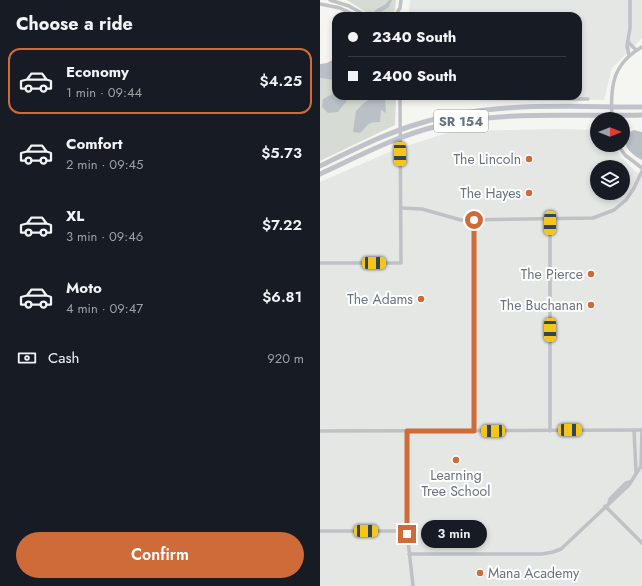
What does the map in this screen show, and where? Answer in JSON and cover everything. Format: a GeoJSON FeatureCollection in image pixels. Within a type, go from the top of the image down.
{"type":"FeatureCollection","features":[{"type":"Feature","properties":{"kind":"highway","name":"SR 154"},"geometry":{"type":"LineString","coordinates":[[320,166],[400,130],[437,118],[492,109],[642,107]]}},
{"type":"Feature","properties":{"kind":"highway","name":"SR 154"},"geometry":{"type":"LineString","coordinates":[[320,174],[400,137],[438,126],[485,118],[536,115],[590,116]]}},
{"type":"Feature","properties":{"kind":"highway","name":"SR 154"},"geometry":{"type":"LineString","coordinates":[[630,116],[642,116]]}},
{"type":"Feature","properties":{"kind":"street"},"geometry":{"type":"LineString","coordinates":[[330,0],[346,4],[360,12]]}},
{"type":"Feature","properties":{"kind":"street"},"geometry":{"type":"LineString","coordinates":[[398,12],[400,8],[401,0]]}},
{"type":"Feature","properties":{"kind":"street"},"geometry":{"type":"LineString","coordinates":[[629,56],[628,42],[630,27],[630,0]]}},
{"type":"Feature","properties":{"kind":"street"},"geometry":{"type":"LineString","coordinates":[[320,4],[340,8],[348,12]]}},
{"type":"Feature","properties":{"kind":"street"},"geometry":{"type":"LineString","coordinates":[[628,42],[636,50]]}},
{"type":"Feature","properties":{"kind":"street"},"geometry":{"type":"LineString","coordinates":[[612,112],[612,90],[615,75],[629,56],[642,47]]}},
{"type":"Feature","properties":{"kind":"street"},"geometry":{"type":"LineString","coordinates":[[582,99],[588,99]]}},
{"type":"Feature","properties":{"kind":"street"},"geometry":{"type":"LineString","coordinates":[[320,263],[401,262],[400,100]]}},
{"type":"Feature","properties":{"kind":"street"},"geometry":{"type":"LineString","coordinates":[[401,208],[422,209],[456,219],[474,220],[586,219],[607,214],[626,200],[634,188],[642,170],[623,152]]}},
{"type":"Feature","properties":{"kind":"street"},"geometry":{"type":"LineString","coordinates":[[550,219],[550,431]]}},
{"type":"Feature","properties":{"kind":"street"},"geometry":{"type":"LineString","coordinates":[[474,220],[474,431]]}},
{"type":"Feature","properties":{"kind":"street"},"geometry":{"type":"LineString","coordinates":[[634,430],[636,472]]}},
{"type":"Feature","properties":{"kind":"street"},"geometry":{"type":"LineString","coordinates":[[320,431],[642,430],[641,466],[630,482],[626,483],[610,499],[609,503],[565,546],[553,552],[409,554]]}},
{"type":"Feature","properties":{"kind":"street"},"geometry":{"type":"LineString","coordinates":[[407,431],[407,530],[413,586]]}},
{"type":"Feature","properties":{"kind":"street"},"geometry":{"type":"LineString","coordinates":[[606,506],[642,543]]}},
{"type":"Feature","properties":{"kind":"street"},"geometry":{"type":"LineString","coordinates":[[320,531],[407,530]]}},
{"type":"Feature","properties":{"kind":"shaded area"},"geometry":{"type":"Polygon","coordinates":[[[347,0],[396,0],[393,12],[366,12],[347,0]]]}},
{"type":"Feature","properties":{"kind":"shaded area"},"geometry":{"type":"Polygon","coordinates":[[[389,0],[392,0],[389,7],[381,12],[374,12],[376,10],[389,0]]]}},
{"type":"Feature","properties":{"kind":"shaded area"},"geometry":{"type":"Polygon","coordinates":[[[410,0],[642,0],[642,38],[612,68],[604,100],[582,100],[582,12],[409,12],[410,0]]]}},
{"type":"Feature","properties":{"kind":"shaded area"},"geometry":{"type":"Polygon","coordinates":[[[332,60],[332,80],[320,78],[320,64],[332,60]]]}},
{"type":"Feature","properties":{"kind":"shaded area"},"geometry":{"type":"Polygon","coordinates":[[[332,64],[332,100],[396,100],[395,125],[320,161],[320,68],[332,64]]]}},
{"type":"Feature","properties":{"kind":"shaded area"},"geometry":{"type":"Polygon","coordinates":[[[332,94],[332,100],[347,100],[338,112],[328,113],[322,107],[323,99],[332,94]]]}},
{"type":"Feature","properties":{"kind":"shaded area"},"geometry":{"type":"Polygon","coordinates":[[[369,100],[385,100],[386,113],[381,110],[380,122],[368,124],[360,133],[353,132],[356,111],[369,100]]]}},
{"type":"Feature","properties":{"kind":"shaded area"},"geometry":{"type":"Polygon","coordinates":[[[590,130],[590,152],[618,152],[624,160],[590,160],[590,200],[630,200],[630,166],[636,172],[642,174],[642,586],[320,586],[320,182],[394,150],[453,131],[590,130]]]}},
{"type":"Feature","properties":{"kind":"shaded area"},"geometry":{"type":"Polygon","coordinates":[[[634,130],[642,132],[642,160],[630,151],[630,132],[634,130]]]}},
{"type":"Feature","properties":{"kind":"place","name":"The Lincoln"},"geometry":{"type":"Point","coordinates":[529,159]}},
{"type":"Feature","properties":{"kind":"place","name":"The Hayes"},"geometry":{"type":"Point","coordinates":[529,193]}},
{"type":"Feature","properties":{"kind":"place","name":"The Pierce"},"geometry":{"type":"Point","coordinates":[591,274]}},
{"type":"Feature","properties":{"kind":"place","name":"The Adams"},"geometry":{"type":"Point","coordinates":[421,299]}},
{"type":"Feature","properties":{"kind":"place","name":"The Buchanan"},"geometry":{"type":"Point","coordinates":[591,305]}},
{"type":"Feature","properties":{"kind":"place","name":"Learning Tree School"},"geometry":{"type":"Point","coordinates":[456,460]}},
{"type":"Feature","properties":{"kind":"place","name":"Mana Academy"},"geometry":{"type":"Point","coordinates":[480,573]}},
{"type":"Feature","properties":{"kind":"route"},"geometry":{"type":"LineString","coordinates":[[407,534],[407,431],[474,431],[474,220]]}}]}
